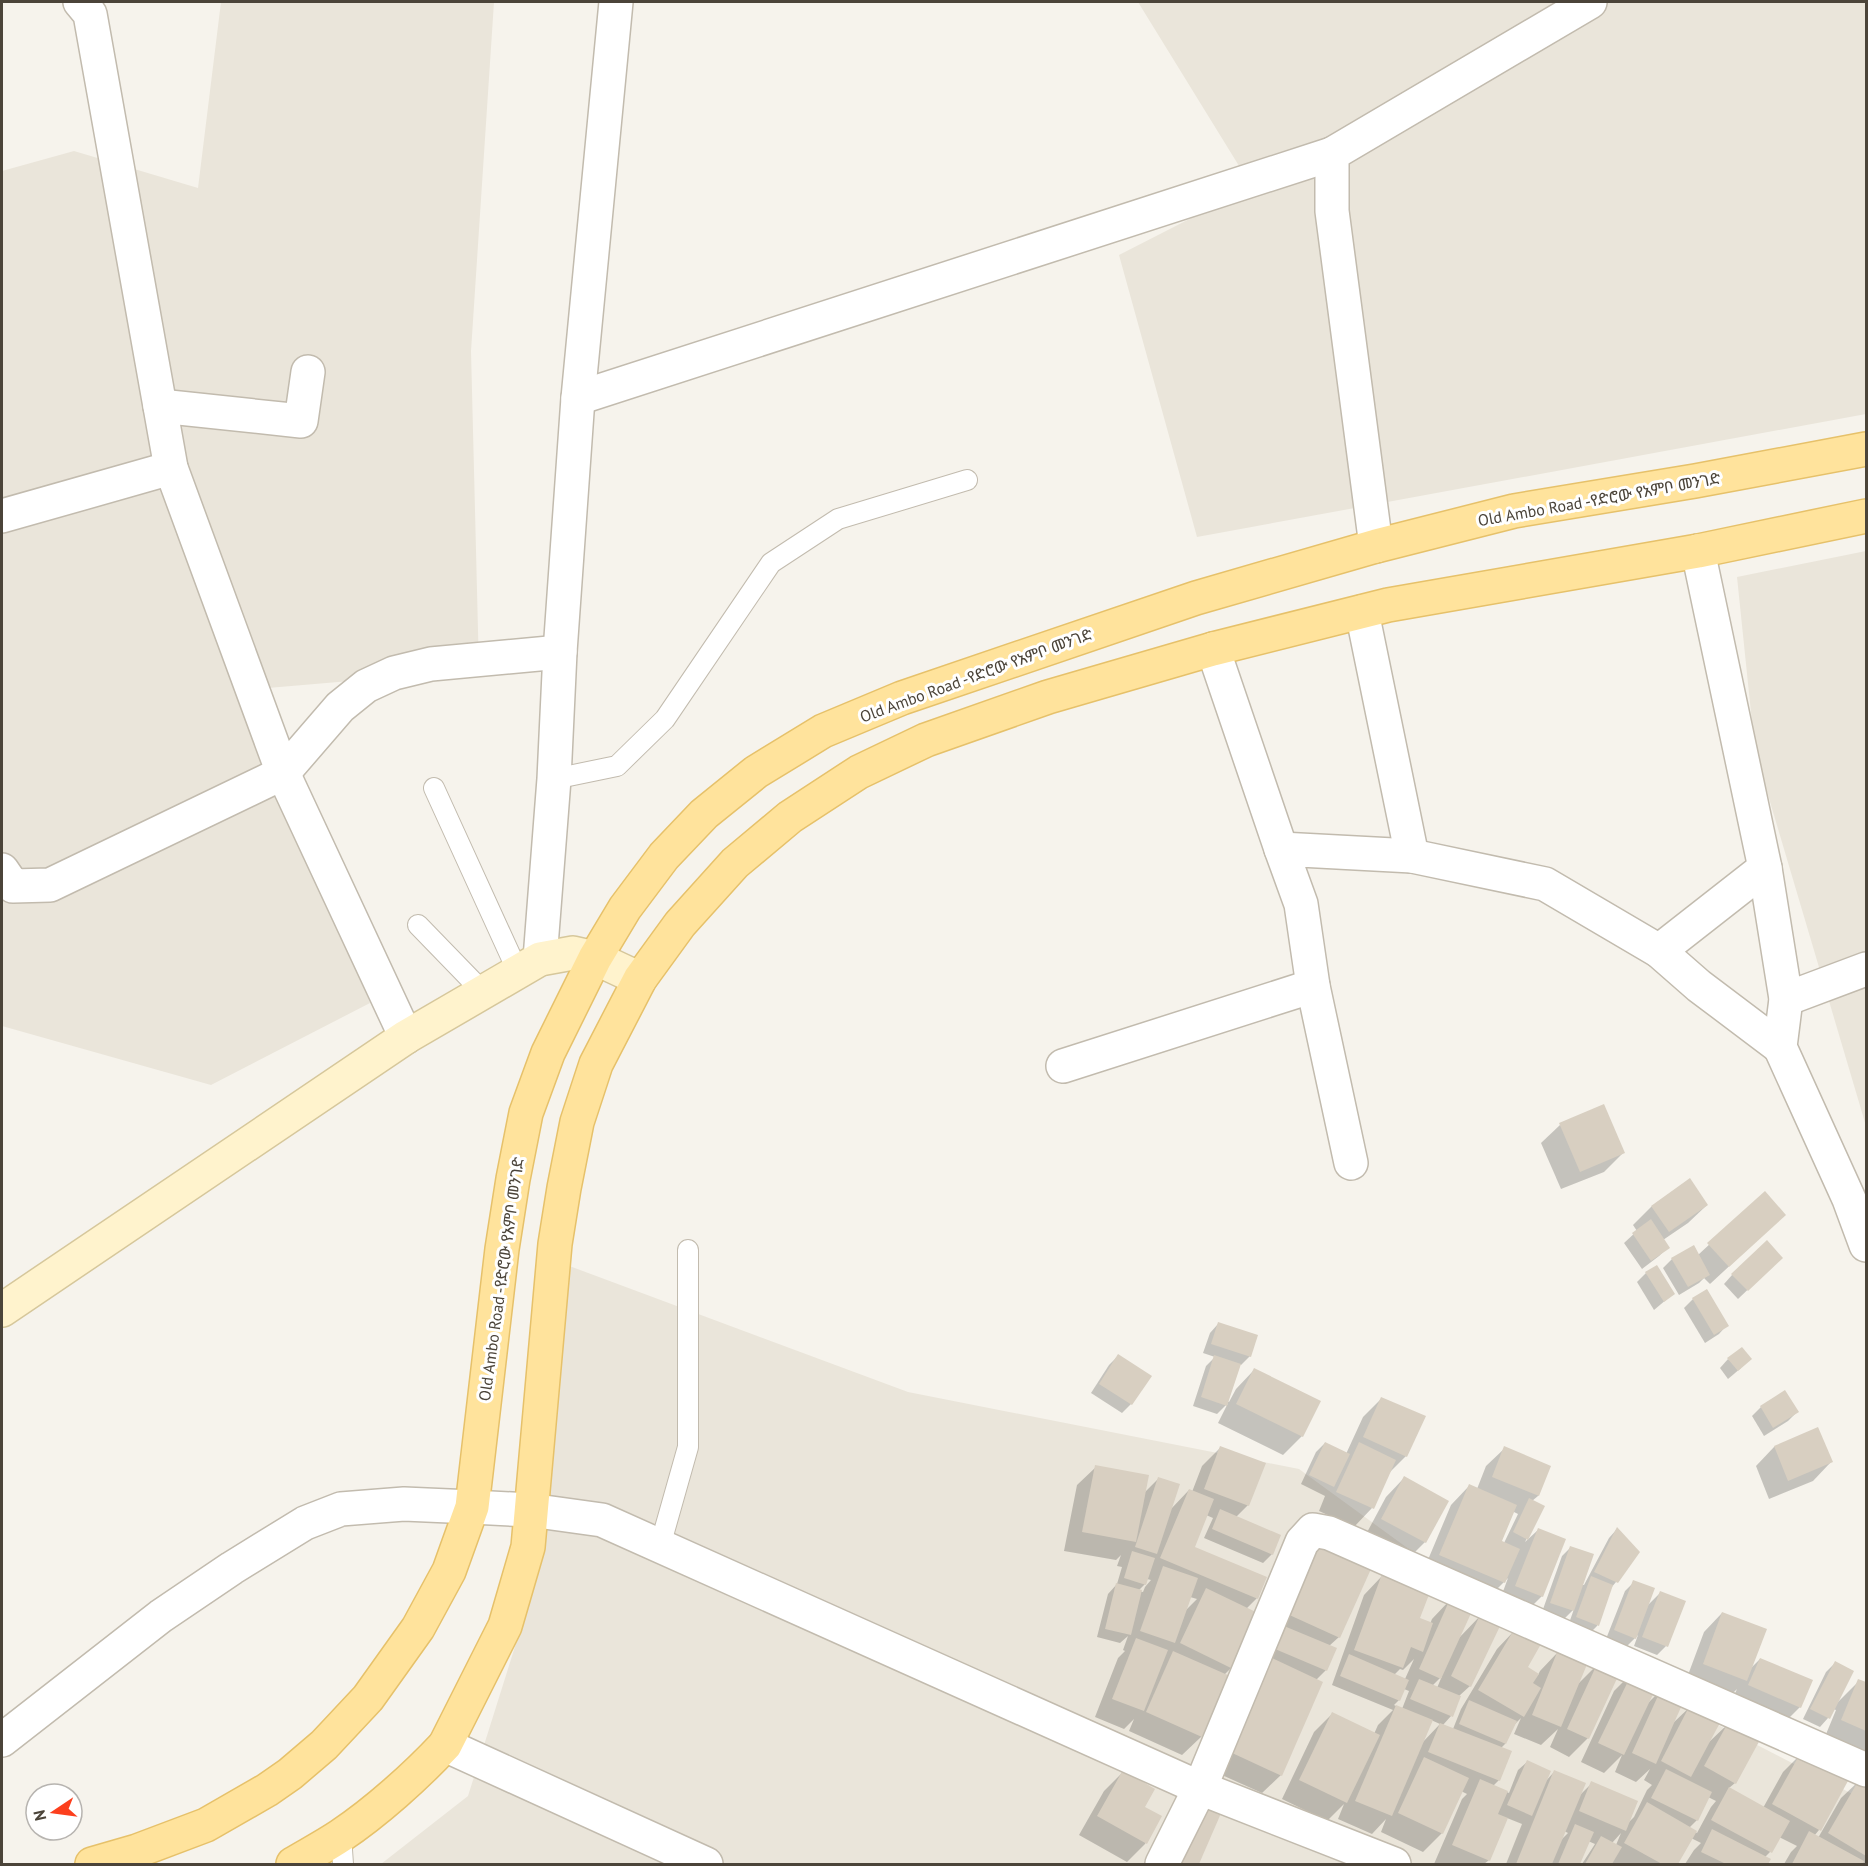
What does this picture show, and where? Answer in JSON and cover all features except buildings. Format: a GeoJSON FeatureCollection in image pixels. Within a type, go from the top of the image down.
{"type":"FeatureCollection","features":[{"type":"Feature","properties":{"kind":"main road","name":"Old Ambo Road -የድሮው የአምቦ መንገድ"},"geometry":{"type":"LineString","coordinates":[[92,1864],[137,1851],[206,1826],[290,1774],[324,1745],[368,1698],[418,1628],[449,1571],[472,1507],[502,1249],[513,1179],[526,1113],[548,1053],[595,958],[625,908],[664,856],[704,814],[756,772],[823,731],[902,698],[1196,598],[1376,546],[1514,511],[1695,481],[1866,448]]}},
{"type":"Feature","properties":{"kind":"main road"},"geometry":{"type":"LineString","coordinates":[[292,1864],[342,1850],[381,1805],[445,1745],[505,1626],[528,1547],[555,1244],[578,1122],[596,1064],[640,979],[680,924],[735,863],[790,817],[859,772],[926,740],[1048,697],[1213,649],[1388,605],[1698,551],[1866,516]]}},
{"type":"Feature","properties":{"kind":"street"},"geometry":{"type":"LineString","coordinates":[[529,965],[554,779],[560,652],[578,398],[616,2]]}},
{"type":"Feature","properties":{"kind":"street"},"geometry":{"type":"LineString","coordinates":[[578,398],[1332,154],[1590,2]]}},
{"type":"Feature","properties":{"kind":"street"},"geometry":{"type":"LineString","coordinates":[[92,6],[171,468],[283,773],[406,1037]]}},
{"type":"Feature","properties":{"kind":"street"},"geometry":{"type":"LineString","coordinates":[[1332,154],[1332,211],[1376,546]]}},
{"type":"Feature","properties":{"kind":"street"},"geometry":{"type":"LineString","coordinates":[[160,406],[301,421],[308,372]]}},
{"type":"Feature","properties":{"kind":"street"},"geometry":{"type":"LineString","coordinates":[[2,516],[171,468]]}},
{"type":"Feature","properties":{"kind":"street"},"geometry":{"type":"LineString","coordinates":[[1698,551],[1765,868],[1786,999],[1780,1047]]}},
{"type":"Feature","properties":{"kind":"street"},"geometry":{"type":"LineString","coordinates":[[1362,612],[1412,856]]}},
{"type":"Feature","properties":{"kind":"street"},"geometry":{"type":"LineString","coordinates":[[1213,649],[1301,904],[1313,986],[1351,1163]]}},
{"type":"Feature","properties":{"kind":"street"},"geometry":{"type":"LineString","coordinates":[[2,870],[13,886],[50,885],[283,773],[340,707],[366,686],[394,673],[431,664],[560,652]]}},
{"type":"Feature","properties":{"kind":"street"},"geometry":{"type":"LineString","coordinates":[[1281,849],[1412,856],[1545,884],[1659,951],[1699,986],[1780,1047],[1858,1197],[1866,1245]]}},
{"type":"Feature","properties":{"kind":"street"},"geometry":{"type":"LineString","coordinates":[[1659,951],[1765,868]]}},
{"type":"Feature","properties":{"kind":"street"},"geometry":{"type":"LineString","coordinates":[[2,1310],[406,1037],[529,965],[573,953],[595,958],[640,979]]}},
{"type":"Feature","properties":{"kind":"street"},"geometry":{"type":"LineString","coordinates":[[1786,999],[1866,969]]}},
{"type":"Feature","properties":{"kind":"street"},"geometry":{"type":"LineString","coordinates":[[1063,1066],[1313,986]]}},
{"type":"Feature","properties":{"kind":"street"},"geometry":{"type":"LineString","coordinates":[[2,1740],[161,1616],[232,1568],[305,1523],[341,1509],[404,1504],[530,1510],[602,1520],[1200,1788],[1394,1864]]}},
{"type":"Feature","properties":{"kind":"street"},"geometry":{"type":"LineString","coordinates":[[1162,1864],[1200,1788],[1302,1542],[1313,1530],[1329,1533],[1866,1770]]}},
{"type":"Feature","properties":{"kind":"street"},"geometry":{"type":"LineString","coordinates":[[445,1745],[664,1857],[706,1864]]}},
{"type":"Feature","properties":{"kind":"lane"},"geometry":{"type":"LineString","coordinates":[[554,779],[616,766],[665,719],[771,563],[838,519],[967,480]]}},
{"type":"Feature","properties":{"kind":"lane"},"geometry":{"type":"LineString","coordinates":[[434,788],[529,965]]}},
{"type":"Feature","properties":{"kind":"lane"},"geometry":{"type":"LineString","coordinates":[[418,925],[483,992]]}},
{"type":"Feature","properties":{"kind":"lane"},"geometry":{"type":"LineString","coordinates":[[660,1546],[688,1447],[688,1250]]}},
{"type":"Feature","properties":{"kind":"shaded area"},"geometry":{"type":"Polygon","coordinates":[[[221,2],[494,2],[471,351],[479,670],[256,689],[370,1003],[211,1085],[2,1026],[2,171],[74,151],[198,188],[221,2]]]}},
{"type":"Feature","properties":{"kind":"shaded area"},"geometry":{"type":"Polygon","coordinates":[[[1138,2],[1866,2],[1866,414],[1197,537],[1119,255],[1252,187],[1138,2]]]}},
{"type":"Feature","properties":{"kind":"shaded area"},"geometry":{"type":"Polygon","coordinates":[[[1866,551],[1866,1126],[1755,751],[1737,577],[1866,551]]]}},
{"type":"Feature","properties":{"kind":"shaded area"},"geometry":{"type":"Polygon","coordinates":[[[564,1264],[908,1392],[1299,1469],[1487,1606],[1866,1801],[1866,1864],[381,1864],[468,1796],[535,1583],[564,1264]]]}}]}
